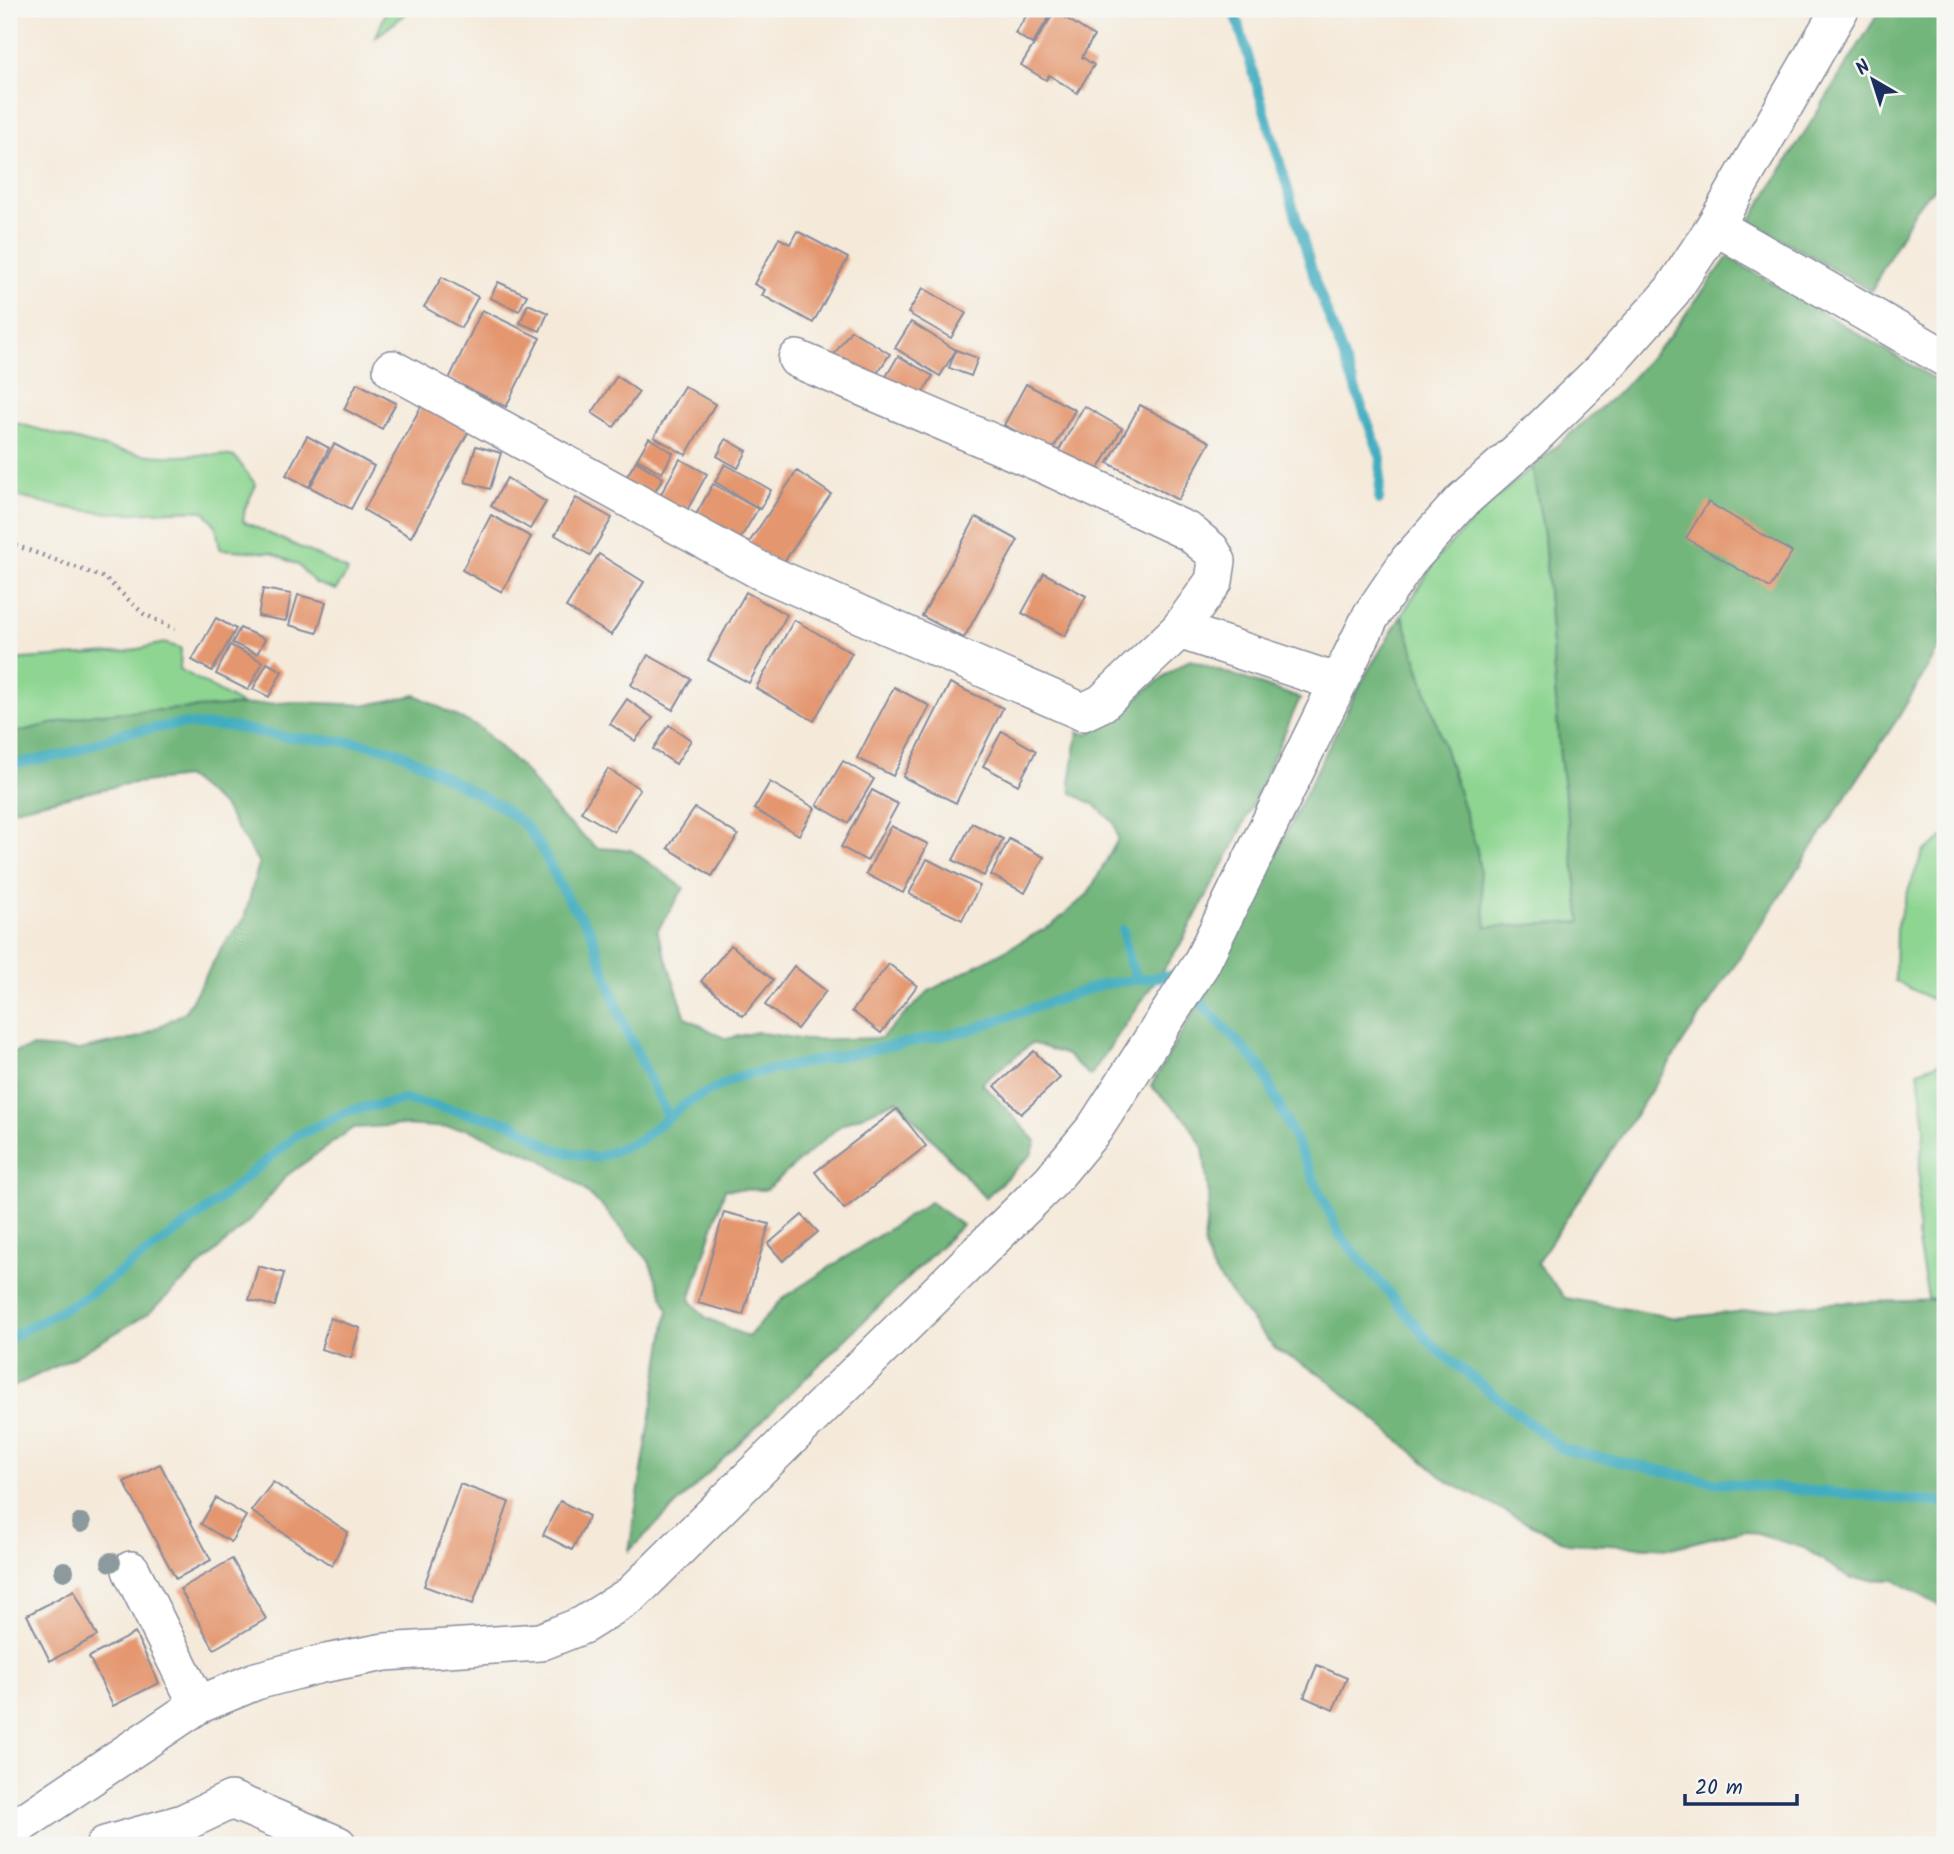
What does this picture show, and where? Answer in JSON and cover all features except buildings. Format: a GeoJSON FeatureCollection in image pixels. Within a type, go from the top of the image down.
{"type":"FeatureCollection","features":[{"type":"Feature","properties":{"kind":"street"},"geometry":{"type":"LineString","coordinates":[[9,1832],[198,1705],[256,1681],[385,1651],[540,1642],[583,1625],[631,1595],[1051,1181],[1095,1128],[1201,964],[1336,682],[1371,615],[1409,560],[1463,500],[1524,446],[1600,372],[1672,290],[1715,226],[1840,9]]}},
{"type":"Feature","properties":{"kind":"street"},"geometry":{"type":"LineString","coordinates":[[1715,226],[1945,358]]}},
{"type":"Feature","properties":{"kind":"street"},"geometry":{"type":"LineString","coordinates":[[392,369],[761,571],[1083,712],[1101,703],[1179,630],[1214,582],[1217,561],[1211,550],[1189,532],[1045,465],[797,359]]}},
{"type":"Feature","properties":{"kind":"street"},"geometry":{"type":"LineString","coordinates":[[1179,630],[1336,682]]}},
{"type":"Feature","properties":{"kind":"street"},"geometry":{"type":"LineString","coordinates":[[131,1570],[198,1705]]}},
{"type":"Feature","properties":{"kind":"street"},"geometry":{"type":"LineString","coordinates":[[105,1845],[183,1823],[231,1800],[338,1845]]}},
{"type":"Feature","properties":{"kind":"street"},"geometry":{"type":"LineString","coordinates":[[9,1840],[24,1845]]}},
{"type":"Feature","properties":{"kind":"path"},"geometry":{"type":"LineString","coordinates":[[9,543],[105,578],[144,614],[175,628]]}},
{"type":"Feature","properties":{"kind":"green space"},"geometry":{"type":"Polygon","coordinates":[[[387,9],[412,9],[376,37],[387,9]]]}},
{"type":"Feature","properties":{"kind":"green space"},"geometry":{"type":"Polygon","coordinates":[[[1881,9],[1945,9],[1945,177],[1915,209],[1871,291],[1750,221],[1881,9]]]}},
{"type":"Feature","properties":{"kind":"green space"},"geometry":{"type":"Polygon","coordinates":[[[1728,257],[1945,385],[1945,638],[1898,718],[1537,1263],[1565,1298],[1676,1318],[1827,1303],[1945,1300],[1945,1609],[1895,1580],[1851,1579],[1804,1548],[1744,1530],[1671,1548],[1567,1543],[1448,1482],[1322,1375],[1275,1349],[1243,1310],[1211,1267],[1204,1243],[1209,1196],[1203,1148],[1187,1120],[1151,1086],[1219,967],[1360,684],[1402,615],[1477,850],[1486,927],[1581,922],[1560,757],[1544,535],[1532,467],[1621,390],[1668,338],[1728,257]]]}},
{"type":"Feature","properties":{"kind":"green space"},"geometry":{"type":"Polygon","coordinates":[[[9,421],[132,453],[235,457],[256,485],[245,508],[243,521],[348,571],[336,590],[315,583],[298,565],[272,553],[220,549],[216,526],[204,511],[89,511],[9,494],[9,421]]]}},
{"type":"Feature","properties":{"kind":"green space"},"geometry":{"type":"Polygon","coordinates":[[[1532,467],[1544,535],[1560,757],[1581,922],[1486,928],[1477,850],[1402,615],[1436,559],[1487,506],[1532,467]]]}},
{"type":"Feature","properties":{"kind":"green space"},"geometry":{"type":"Polygon","coordinates":[[[164,643],[181,648],[180,669],[244,706],[94,714],[9,734],[9,660],[125,652],[164,643]]]}},
{"type":"Feature","properties":{"kind":"green space"},"geometry":{"type":"Polygon","coordinates":[[[1190,660],[1300,698],[1237,839],[1180,945],[1090,1076],[1067,1055],[1032,1043],[982,1083],[1036,1141],[1031,1155],[985,1198],[897,1100],[841,1125],[766,1190],[725,1189],[690,1300],[705,1317],[748,1337],[783,1298],[930,1202],[962,1225],[629,1551],[668,1310],[649,1261],[604,1208],[579,1185],[537,1157],[467,1129],[403,1125],[353,1128],[286,1176],[252,1218],[148,1314],[76,1356],[9,1389],[9,1054],[31,1047],[79,1050],[140,1037],[185,1012],[222,947],[244,919],[259,863],[223,806],[187,777],[126,784],[9,810],[9,734],[94,714],[295,702],[367,705],[416,695],[480,728],[525,771],[560,816],[597,848],[631,850],[684,888],[657,931],[686,1018],[726,1039],[757,1032],[805,1040],[881,1038],[929,991],[1052,925],[1088,894],[1118,839],[1114,823],[1095,805],[1072,793],[1070,782],[1078,732],[1087,734],[1101,726],[1163,677],[1190,660]]]}},
{"type":"Feature","properties":{"kind":"green space"},"geometry":{"type":"Polygon","coordinates":[[[1945,836],[1943,1005],[1895,981],[1896,928],[1908,891],[1923,852],[1945,836]]]}},
{"type":"Feature","properties":{"kind":"green space"},"geometry":{"type":"Polygon","coordinates":[[[1945,1061],[1945,1300],[1928,1299],[1917,1237],[1920,1161],[1925,1128],[1918,1071],[1945,1061]]]}},
{"type":"Feature","properties":{"kind":"waterway"},"geometry":{"type":"LineString","coordinates":[[1234,9],[1315,280],[1381,458],[1379,500]]}},
{"type":"Feature","properties":{"kind":"waterway"},"geometry":{"type":"LineString","coordinates":[[9,765],[67,754],[123,733],[181,724],[233,727],[285,737],[362,743],[396,751],[422,764],[501,807],[525,825],[542,850],[568,900],[590,929],[623,1023],[668,1117]]}},
{"type":"Feature","properties":{"kind":"waterway"},"geometry":{"type":"LineString","coordinates":[[1123,930],[1128,959],[1138,980]]}},
{"type":"Feature","properties":{"kind":"waterway"},"geometry":{"type":"LineString","coordinates":[[9,1338],[84,1298],[204,1212],[296,1136],[351,1110],[406,1100],[512,1123],[553,1149],[596,1158],[638,1141],[688,1102],[740,1076],[970,1030],[1103,984],[1175,975],[1261,1067],[1340,1235],[1435,1348],[1562,1449],[1714,1482],[1945,1503]]}}]}
